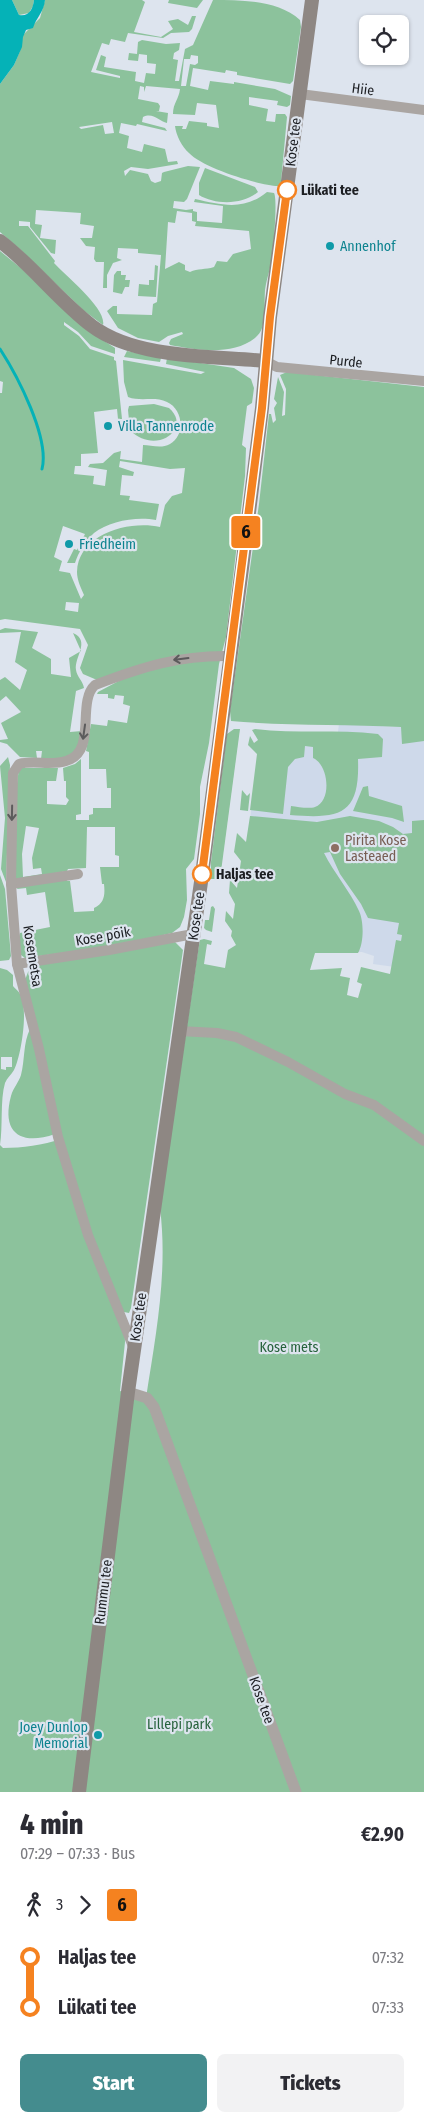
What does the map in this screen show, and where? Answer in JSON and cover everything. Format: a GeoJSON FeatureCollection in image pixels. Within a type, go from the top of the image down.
{"type":"FeatureCollection","features":[{"type":"Feature","properties":{"kind":"main road","name":"Kose tee"},"geometry":{"type":"LineString","coordinates":[[128,1392],[193,934],[230,656],[312,0]]}},
{"type":"Feature","properties":{"kind":"main road"},"geometry":{"type":"LineString","coordinates":[[0,241],[83,318],[109,336],[159,350],[266,362]]}},
{"type":"Feature","properties":{"kind":"main road","name":"Rummu tee"},"geometry":{"type":"LineString","coordinates":[[78,1792],[128,1392]]}},
{"type":"Feature","properties":{"kind":"street","name":"Hiie"},"geometry":{"type":"LineString","coordinates":[[300,94],[424,110]]}},
{"type":"Feature","properties":{"kind":"street","name":"Purde"},"geometry":{"type":"LineString","coordinates":[[266,362],[278,367],[424,382]]}},
{"type":"Feature","properties":{"kind":"street","name":"Kosemetsa"},"geometry":{"type":"LineString","coordinates":[[134,1350],[88,1235],[58,1138],[39,1049],[17,964],[11,884],[13,779],[17,765],[29,762],[58,763],[67,761],[76,755],[82,747],[90,695],[95,686],[159,662],[208,656],[230,656]]}},
{"type":"Feature","properties":{"kind":"street"},"geometry":{"type":"LineString","coordinates":[[11,884],[78,874]]}},
{"type":"Feature","properties":{"kind":"street","name":"Kose põik"},"geometry":{"type":"LineString","coordinates":[[17,964],[109,950],[193,934]]}},
{"type":"Feature","properties":{"kind":"street"},"geometry":{"type":"LineString","coordinates":[[179,1031],[217,1033],[236,1038],[288,1062],[345,1094],[374,1105],[424,1142]]}},
{"type":"Feature","properties":{"kind":"street","name":"Kose tee"},"geometry":{"type":"LineString","coordinates":[[128,1392],[147,1398],[154,1407],[296,1792]]}},
{"type":"Feature","properties":{"kind":"shaded area","name":"Pirita Kose Lasteaed"},"geometry":{"type":"Polygon","coordinates":[[[339,724],[424,728],[424,971],[373,964],[374,956],[362,952],[315,953],[236,936],[260,737],[337,739],[339,724]]]}},
{"type":"Feature","properties":{"kind":"green space"},"geometry":{"type":"Polygon","coordinates":[[[12,0],[34,0],[29,13],[19,15],[12,0]]]}},
{"type":"Feature","properties":{"kind":"green space"},"geometry":{"type":"Polygon","coordinates":[[[45,0],[142,0],[145,2],[134,32],[161,37],[173,29],[168,21],[178,19],[188,25],[192,16],[196,16],[192,29],[189,32],[171,33],[163,38],[128,33],[125,42],[111,39],[109,45],[102,43],[91,72],[120,78],[120,76],[96,70],[101,55],[106,57],[104,67],[136,72],[135,81],[144,83],[146,73],[155,74],[156,64],[147,63],[147,55],[139,54],[138,61],[128,60],[129,53],[137,54],[138,42],[142,40],[166,44],[180,43],[179,50],[174,53],[173,59],[178,60],[175,81],[179,81],[185,49],[193,45],[213,0],[259,2],[281,8],[300,20],[301,27],[293,81],[290,84],[237,75],[237,72],[226,70],[225,73],[193,68],[190,86],[208,90],[210,81],[234,84],[234,82],[275,89],[291,96],[290,105],[287,107],[277,105],[278,101],[249,97],[249,105],[268,109],[266,121],[275,122],[276,114],[285,114],[287,117],[281,182],[278,186],[245,179],[218,170],[196,159],[186,150],[180,141],[175,126],[183,126],[182,129],[186,129],[189,121],[207,123],[207,126],[219,128],[216,105],[197,103],[195,115],[173,114],[180,89],[146,86],[144,92],[144,87],[140,86],[138,99],[158,103],[160,106],[159,111],[156,111],[168,113],[167,123],[150,116],[143,117],[142,122],[165,128],[167,131],[137,124],[136,126],[121,123],[119,133],[129,136],[127,148],[142,152],[144,144],[165,149],[168,162],[177,161],[178,164],[148,169],[131,167],[124,171],[125,176],[130,170],[148,174],[151,181],[155,183],[161,181],[162,173],[164,172],[188,166],[200,167],[187,199],[184,202],[174,201],[173,208],[193,209],[193,211],[197,212],[197,221],[222,223],[223,206],[194,202],[195,199],[232,205],[250,202],[267,192],[274,193],[276,206],[274,239],[265,290],[264,319],[261,331],[246,344],[214,350],[191,349],[170,345],[171,339],[183,334],[182,332],[168,336],[159,342],[138,338],[118,328],[107,311],[113,306],[117,306],[117,314],[152,315],[153,304],[157,302],[161,255],[138,253],[138,249],[118,248],[117,258],[122,260],[113,263],[107,275],[107,288],[103,288],[104,262],[96,262],[94,259],[95,247],[86,246],[80,238],[92,238],[94,226],[80,224],[81,213],[36,210],[35,224],[42,225],[40,238],[56,240],[55,254],[51,253],[30,227],[30,222],[19,221],[19,226],[28,226],[55,261],[54,263],[99,310],[103,318],[103,325],[83,310],[0,232],[0,84],[14,65],[20,51],[23,35],[40,18],[45,0]],[[191,55],[190,59],[184,59],[181,86],[186,86],[190,64],[195,65],[198,63],[198,56],[191,55]],[[112,122],[79,127],[81,129],[103,125],[105,134],[114,133],[112,122]],[[177,211],[175,223],[168,222],[165,269],[179,262],[185,265],[185,270],[190,272],[211,268],[214,267],[217,261],[227,262],[233,254],[251,249],[249,231],[195,226],[196,222],[192,221],[192,213],[177,211]]]}},
{"type":"Feature","properties":{"kind":"green space"},"geometry":{"type":"Polygon","coordinates":[[[169,0],[203,0],[197,8],[168,3],[169,0]]]}},
{"type":"Feature","properties":{"kind":"green space"},"geometry":{"type":"Polygon","coordinates":[[[205,168],[255,187],[258,192],[245,199],[229,202],[213,201],[199,195],[199,183],[205,168]]]}},
{"type":"Feature","properties":{"kind":"green space"},"geometry":{"type":"Polygon","coordinates":[[[0,251],[22,269],[83,327],[115,348],[115,354],[91,346],[78,332],[64,322],[64,325],[79,336],[90,349],[114,357],[122,419],[118,419],[117,409],[94,412],[98,453],[81,454],[81,466],[75,466],[74,474],[94,476],[93,484],[105,486],[107,470],[88,467],[90,464],[103,463],[114,453],[121,451],[120,459],[142,462],[143,445],[160,447],[170,444],[179,435],[179,416],[172,405],[162,400],[128,397],[124,382],[123,360],[201,374],[205,372],[166,364],[167,358],[234,368],[251,379],[254,388],[252,403],[247,406],[242,445],[246,448],[245,476],[226,637],[219,664],[209,743],[200,787],[200,814],[194,859],[186,869],[187,900],[184,917],[180,927],[172,933],[125,944],[25,958],[21,955],[20,933],[50,927],[45,892],[27,895],[26,888],[17,889],[18,887],[66,878],[67,881],[70,881],[74,912],[94,911],[94,908],[100,904],[104,895],[104,884],[102,884],[100,867],[119,867],[119,856],[115,855],[115,827],[87,827],[86,868],[68,869],[67,871],[16,880],[15,799],[19,768],[58,768],[56,781],[47,781],[47,804],[66,805],[69,800],[66,797],[66,781],[64,781],[63,768],[75,764],[81,759],[81,814],[76,815],[76,820],[89,820],[89,815],[93,814],[93,808],[111,808],[111,788],[107,788],[106,769],[89,769],[89,752],[86,751],[91,724],[107,726],[108,720],[127,723],[130,706],[123,704],[124,696],[115,695],[114,699],[108,698],[108,694],[97,694],[160,659],[97,680],[83,674],[80,668],[88,645],[80,629],[5,619],[0,620],[0,393],[2,393],[3,382],[0,381],[0,251]],[[120,461],[119,467],[134,472],[133,476],[122,475],[120,495],[130,496],[129,500],[159,504],[156,520],[132,519],[107,525],[94,533],[85,543],[75,563],[67,563],[74,549],[77,550],[85,534],[63,526],[54,557],[62,561],[59,571],[70,573],[81,599],[84,595],[78,581],[77,572],[80,559],[86,548],[96,539],[120,528],[148,525],[160,527],[165,505],[172,496],[182,493],[185,468],[170,469],[120,461]],[[66,602],[65,610],[78,612],[79,603],[66,602]],[[26,826],[22,854],[23,877],[42,874],[41,868],[33,869],[32,858],[39,828],[26,826]]]}},
{"type":"Feature","properties":{"kind":"green space"},"geometry":{"type":"Polygon","coordinates":[[[155,265],[158,266],[156,297],[138,296],[139,284],[149,285],[149,280],[154,280],[155,265]]]}},
{"type":"Feature","properties":{"kind":"green space"},"geometry":{"type":"Polygon","coordinates":[[[117,271],[121,271],[121,275],[126,275],[125,280],[130,280],[129,287],[125,287],[122,294],[113,292],[114,275],[117,271]]]}},
{"type":"Feature","properties":{"kind":"green space"},"geometry":{"type":"Polygon","coordinates":[[[127,351],[161,358],[160,362],[124,357],[127,351]]]}},
{"type":"Feature","properties":{"kind":"green space"},"geometry":{"type":"Polygon","coordinates":[[[287,372],[424,387],[424,741],[402,744],[401,727],[231,721],[230,711],[259,504],[269,414],[271,414],[273,423],[276,420],[274,408],[277,403],[274,399],[278,377],[284,392],[282,416],[285,415],[286,389],[280,375],[287,372]]]}},
{"type":"Feature","properties":{"kind":"green space"},"geometry":{"type":"Polygon","coordinates":[[[154,404],[169,408],[175,416],[177,424],[174,431],[168,437],[160,440],[140,437],[130,430],[129,406],[154,404]]]}},
{"type":"Feature","properties":{"kind":"green space"},"geometry":{"type":"Polygon","coordinates":[[[5,628],[38,632],[32,648],[51,659],[51,674],[71,677],[69,658],[80,652],[76,670],[84,688],[76,691],[70,732],[82,731],[77,750],[63,759],[41,759],[42,751],[36,751],[37,758],[20,757],[7,744],[0,742],[0,740],[8,739],[1,723],[21,712],[6,696],[0,701],[0,680],[5,677],[20,690],[27,670],[15,662],[21,632],[0,633],[0,630],[5,628]]]}},
{"type":"Feature","properties":{"kind":"green space"},"geometry":{"type":"Polygon","coordinates":[[[73,633],[81,640],[80,650],[73,633]]]}},
{"type":"Feature","properties":{"kind":"green space"},"geometry":{"type":"Polygon","coordinates":[[[234,729],[240,729],[220,879],[211,879],[211,862],[227,734],[234,729]]]}},
{"type":"Feature","properties":{"kind":"green space"},"geometry":{"type":"Polygon","coordinates":[[[252,730],[378,734],[383,739],[382,757],[358,759],[358,778],[355,792],[351,802],[344,810],[322,816],[290,815],[291,806],[315,807],[324,798],[326,791],[325,775],[318,762],[313,758],[313,747],[305,746],[304,757],[295,759],[288,767],[283,814],[250,810],[257,754],[248,745],[250,736],[254,743],[258,740],[252,730]]]}},
{"type":"Feature","properties":{"kind":"green space"},"geometry":{"type":"Polygon","coordinates":[[[8,757],[10,765],[6,882],[1,869],[5,818],[0,766],[8,757]]]}},
{"type":"Feature","properties":{"kind":"green space"},"geometry":{"type":"Polygon","coordinates":[[[368,786],[369,796],[402,806],[404,822],[353,811],[363,787],[368,786]]]}},
{"type":"Feature","properties":{"kind":"green space"},"geometry":{"type":"Polygon","coordinates":[[[242,790],[247,796],[250,793],[248,811],[240,810],[242,790]]]}},
{"type":"Feature","properties":{"kind":"green space"},"geometry":{"type":"Polygon","coordinates":[[[250,816],[317,822],[350,816],[379,821],[403,834],[412,833],[412,821],[424,820],[424,1792],[0,1792],[0,1145],[3,1148],[25,1147],[62,1139],[25,980],[28,972],[37,965],[175,942],[183,950],[131,1308],[129,1313],[124,1312],[125,1342],[120,1391],[146,1398],[162,1279],[163,1256],[160,1208],[198,951],[200,940],[212,941],[211,945],[207,944],[204,964],[225,968],[228,950],[236,945],[231,936],[232,931],[225,921],[226,911],[233,919],[235,904],[229,893],[230,880],[237,888],[241,861],[234,852],[237,833],[246,842],[250,816]],[[330,852],[324,853],[361,915],[363,932],[361,944],[358,953],[315,953],[310,970],[342,968],[340,976],[350,978],[347,995],[358,998],[362,984],[357,982],[361,967],[390,974],[396,940],[401,941],[402,935],[397,934],[399,923],[368,918],[361,904],[340,874],[330,852]]]}},
{"type":"Feature","properties":{"kind":"green space"},"geometry":{"type":"Polygon","coordinates":[[[0,875],[5,889],[11,956],[9,960],[0,961],[0,875]]]}},
{"type":"Feature","properties":{"kind":"green space"},"geometry":{"type":"Polygon","coordinates":[[[213,906],[215,909],[212,932],[204,928],[205,920],[209,920],[211,907],[213,906]]]}},
{"type":"Feature","properties":{"kind":"green space"},"geometry":{"type":"Polygon","coordinates":[[[0,968],[7,970],[13,975],[13,986],[23,1001],[24,1010],[23,1032],[17,1064],[6,1081],[3,1090],[0,1145],[0,968]],[[1,1057],[1,1069],[6,1070],[6,1067],[12,1067],[12,1057],[1,1057]]]}},
{"type":"Feature","properties":{"kind":"green space"},"geometry":{"type":"Polygon","coordinates":[[[30,1029],[55,1134],[32,1138],[16,1133],[9,1119],[12,1093],[21,1075],[26,1040],[30,1029]]]}},
{"type":"Feature","properties":{"kind":"water"},"geometry":{"type":"Polygon","coordinates":[[[0,0],[12,0],[19,15],[25,15],[30,12],[34,0],[45,0],[33,28],[26,30],[22,47],[14,65],[0,84],[0,0]]]}},
{"type":"Feature","properties":{"kind":"waterway"},"geometry":{"type":"LineString","coordinates":[[0,349],[23,390],[37,424],[43,456],[42,469]]}},
{"type":"Feature","properties":{"kind":"bus line","name":"6"},"geometry":{"type":"LineString","coordinates":[[202,874],[262,408],[270,317],[287,190]]}},
{"type":"Feature","properties":{"kind":"place","name":"Lükati tee"},"geometry":{"type":"Point","coordinates":[287,190]}},
{"type":"Feature","properties":{"kind":"place","name":"Annenhof"},"geometry":{"type":"Point","coordinates":[330,246]}},
{"type":"Feature","properties":{"kind":"place","name":"Villa Tannenrode"},"geometry":{"type":"Point","coordinates":[108,426]}},
{"type":"Feature","properties":{"kind":"place","name":"Friedheim"},"geometry":{"type":"Point","coordinates":[69,544]}},
{"type":"Feature","properties":{"kind":"place","name":"Pirita Kose Lasteaed"},"geometry":{"type":"Point","coordinates":[335,848]}},
{"type":"Feature","properties":{"kind":"place","name":"Haljas tee"},"geometry":{"type":"Point","coordinates":[202,874]}},
{"type":"Feature","properties":{"kind":"place","name":"Joey Dunlop Memorial"},"geometry":{"type":"Point","coordinates":[98,1735]}},
{"type":"Feature","properties":{"kind":"park label","name":"Kose mets"},"geometry":{"type":"Point","coordinates":[289,1347]}},
{"type":"Feature","properties":{"kind":"park label","name":"Lillepi park"},"geometry":{"type":"Point","coordinates":[179,1724]}}]}
